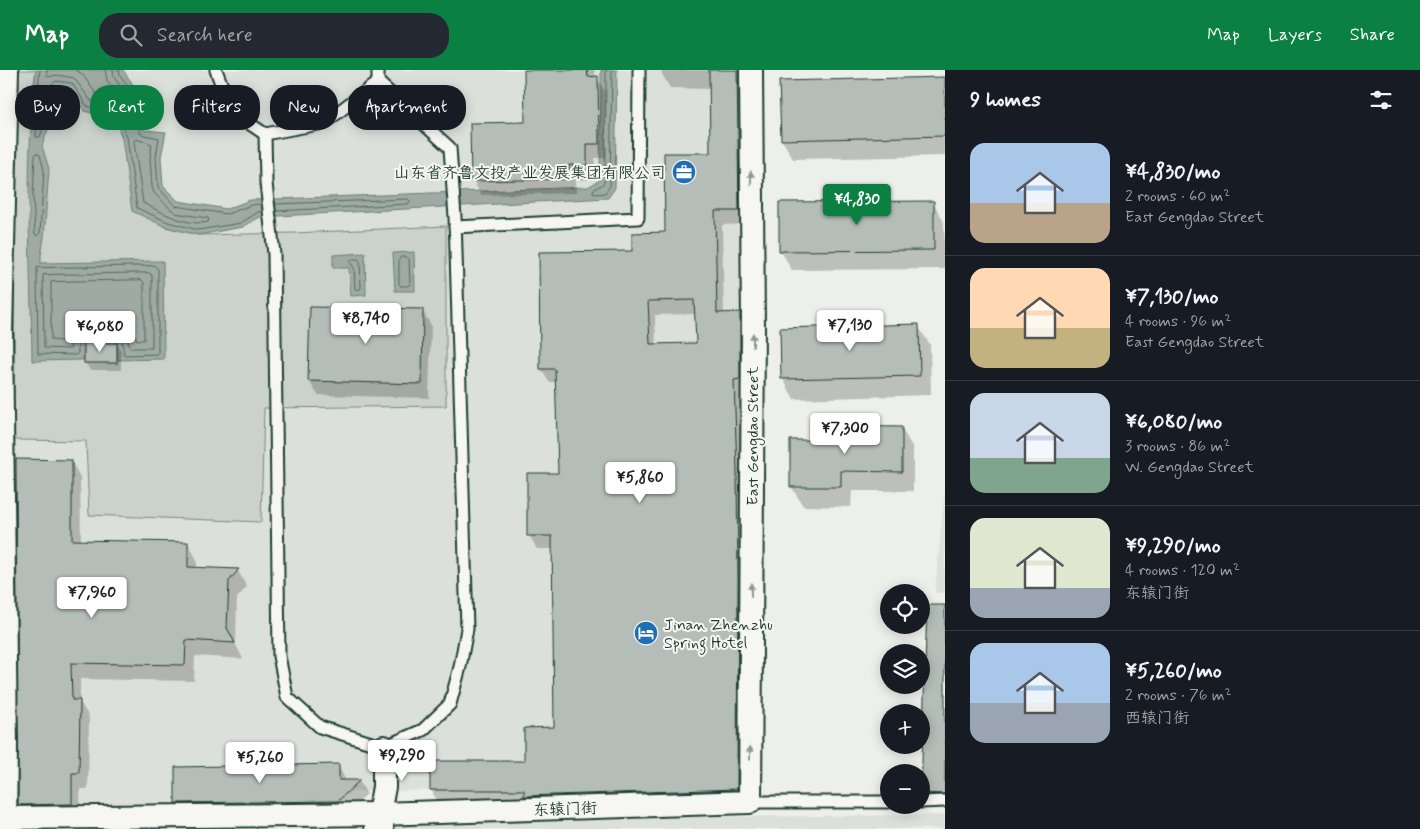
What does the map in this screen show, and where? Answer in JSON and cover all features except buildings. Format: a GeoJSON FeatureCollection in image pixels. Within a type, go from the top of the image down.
{"type":"FeatureCollection","features":[{"type":"Feature","properties":{"kind":"street"},"geometry":{"type":"LineString","coordinates":[[5,824],[1,333],[7,70]]}},
{"type":"Feature","properties":{"kind":"street","name":"East Gengdao Street"},"geometry":{"type":"LineString","coordinates":[[750,70],[753,336],[750,802]]}},
{"type":"Feature","properties":{"kind":"street"},"geometry":{"type":"LineString","coordinates":[[379,821],[384,787],[384,747]]}},
{"type":"Feature","properties":{"kind":"street","name":"东辕门街"},"geometry":{"type":"LineString","coordinates":[[5,824],[379,821],[750,802]]}},
{"type":"Feature","properties":{"kind":"lane"},"geometry":{"type":"LineString","coordinates":[[216,70],[225,94],[250,124],[265,134],[324,123],[378,82]]}},
{"type":"Feature","properties":{"kind":"lane"},"geometry":{"type":"LineString","coordinates":[[265,134],[266,183],[274,254],[280,656],[287,697],[320,727],[384,747],[423,730],[450,704],[467,630],[455,212],[450,148],[378,82],[378,70]]}},
{"type":"Feature","properties":{"kind":"lane"},"geometry":{"type":"LineString","coordinates":[[455,227],[638,218],[639,70]]}},
{"type":"Feature","properties":{"kind":"lane"},"geometry":{"type":"LineString","coordinates":[[930,802],[945,801]]}},
{"type":"Feature","properties":{"kind":"lane"},"geometry":{"type":"LineString","coordinates":[[750,802],[880,802]]}},
{"type":"Feature","properties":{"kind":"shaded area"},"geometry":{"type":"Polygon","coordinates":[[[15,70],[742,70],[748,473],[740,797],[524,799],[524,789],[430,790],[339,792],[339,800],[332,808],[13,810],[15,70]]]}},
{"type":"Feature","properties":{"kind":"shaded area"},"geometry":{"type":"Polygon","coordinates":[[[15,70],[36,70],[34,83],[52,85],[15,85],[15,130],[80,130],[80,105],[84,111],[90,112],[90,130],[119,130],[166,227],[198,235],[446,226],[446,406],[264,408],[261,522],[89,515],[86,441],[14,440],[15,70]]]}},
{"type":"Feature","properties":{"kind":"shaded area"},"geometry":{"type":"Polygon","coordinates":[[[945,488],[945,593],[935,593],[945,488]]]}},
{"type":"Feature","properties":{"kind":"shaded area"},"geometry":{"type":"Polygon","coordinates":[[[945,815],[945,829],[352,829],[450,819],[945,815]]]}},
{"type":"Feature","properties":{"kind":"water"},"geometry":{"type":"Polygon","coordinates":[[[36,70],[123,70],[133,85],[90,85],[90,112],[84,111],[80,105],[80,85],[34,85],[36,70]]]}},
{"type":"Feature","properties":{"kind":"water"},"geometry":{"type":"Polygon","coordinates":[[[601,70],[617,70],[615,188],[608,198],[260,217],[243,227],[198,235],[166,227],[132,211],[122,138],[119,130],[166,132],[161,157],[163,186],[178,201],[227,209],[250,200],[588,187],[600,180],[601,70]]]}},
{"type":"Feature","properties":{"kind":"water"},"geometry":{"type":"Polygon","coordinates":[[[31,130],[48,130],[42,146],[49,169],[41,263],[163,261],[164,359],[118,360],[117,341],[83,342],[83,360],[32,361],[31,130]]]}},
{"type":"Feature","properties":{"kind":"water"},"geometry":{"type":"Polygon","coordinates":[[[414,252],[415,291],[395,291],[393,253],[414,252]]]}},
{"type":"Feature","properties":{"kind":"water"},"geometry":{"type":"Polygon","coordinates":[[[365,253],[366,295],[351,296],[349,268],[333,268],[333,255],[365,253]]]}},
{"type":"Feature","properties":{"kind":"place","name":"山东省齐鲁文投产业发展集团有限公司"},"geometry":{"type":"Point","coordinates":[684,172]}},
{"type":"Feature","properties":{"kind":"place","name":"Jinan Zhenzhu Spring Hotel"},"geometry":{"type":"Point","coordinates":[646,633]}}]}
